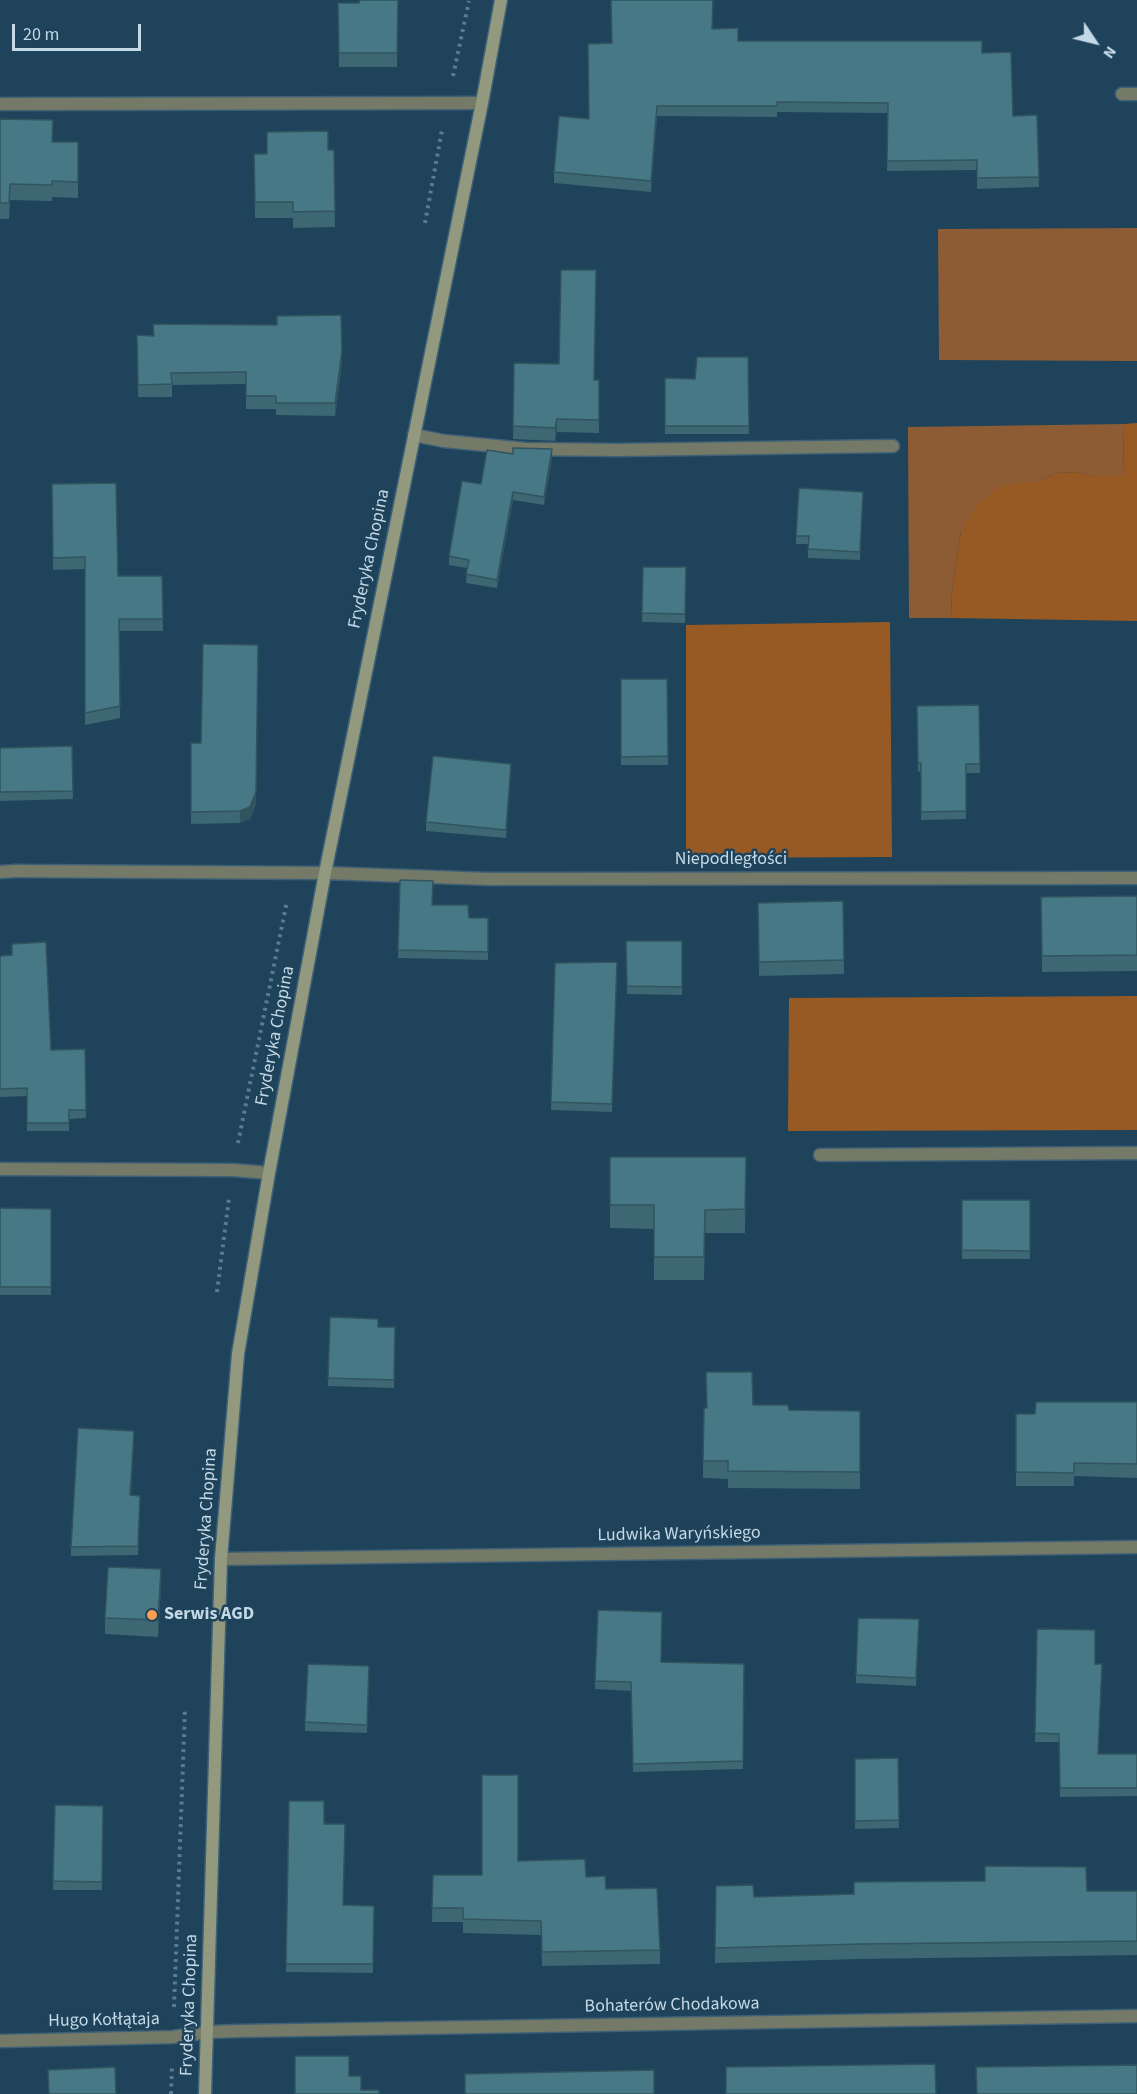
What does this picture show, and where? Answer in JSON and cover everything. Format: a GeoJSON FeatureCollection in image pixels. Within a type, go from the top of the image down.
{"type":"FeatureCollection","features":[{"type":"Feature","properties":{"kind":"main road","name":"Fryderyka Chopina"},"geometry":{"type":"LineString","coordinates":[[205,2094],[221,1559],[238,1354],[325,873],[501,0]]}},
{"type":"Feature","properties":{"kind":"street"},"geometry":{"type":"LineString","coordinates":[[1122,94],[1137,94]]}},
{"type":"Feature","properties":{"kind":"street"},"geometry":{"type":"LineString","coordinates":[[0,104],[482,103]]}},
{"type":"Feature","properties":{"kind":"street"},"geometry":{"type":"LineString","coordinates":[[414,435],[444,441],[526,449],[893,446]]}},
{"type":"Feature","properties":{"kind":"street","name":"Niepodległości"},"geometry":{"type":"LineString","coordinates":[[0,872],[325,873],[489,879],[1137,878]]}},
{"type":"Feature","properties":{"kind":"street"},"geometry":{"type":"LineString","coordinates":[[820,1155],[1137,1153]]}},
{"type":"Feature","properties":{"kind":"street"},"geometry":{"type":"LineString","coordinates":[[0,1169],[234,1170],[269,1173]]}},
{"type":"Feature","properties":{"kind":"street","name":"Ludwika Waryńskiego"},"geometry":{"type":"LineString","coordinates":[[221,1559],[1137,1547]]}},
{"type":"Feature","properties":{"kind":"street","name":"Bohaterów Chodakowa"},"geometry":{"type":"LineString","coordinates":[[208,2032],[1137,2016]]}},
{"type":"Feature","properties":{"kind":"street","name":"Hugo Kołłątaja"},"geometry":{"type":"LineString","coordinates":[[0,2041],[174,2037],[208,2032]]}},
{"type":"Feature","properties":{"kind":"shaded area"},"geometry":{"type":"Polygon","coordinates":[[[1137,228],[1137,361],[939,360],[938,229],[1137,228]]]}},
{"type":"Feature","properties":{"kind":"shaded area"},"geometry":{"type":"Polygon","coordinates":[[[1137,423],[1137,621],[951,618],[952,591],[961,531],[978,504],[997,488],[1021,482],[1038,482],[1056,473],[1077,472],[1093,476],[1123,476],[1124,424],[1137,423]]]}},
{"type":"Feature","properties":{"kind":"shaded area"},"geometry":{"type":"Polygon","coordinates":[[[1124,424],[1123,476],[1093,476],[1077,472],[1056,473],[1038,482],[1021,482],[961,531],[952,591],[951,618],[909,618],[908,427],[1124,424]]]}},
{"type":"Feature","properties":{"kind":"shaded area"},"geometry":{"type":"Polygon","coordinates":[[[890,622],[892,857],[686,858],[686,625],[890,622]]]}},
{"type":"Feature","properties":{"kind":"shaded area"},"geometry":{"type":"Polygon","coordinates":[[[1137,996],[1137,1130],[788,1131],[789,998],[1137,996]]]}},
{"type":"Feature","properties":{"kind":"building"},"geometry":{"type":"Polygon","coordinates":[[[360,0],[398,0],[397,53],[339,53],[338,3],[359,3],[360,0]]]}},
{"type":"Feature","properties":{"kind":"building"},"geometry":{"type":"Polygon","coordinates":[[[611,0],[713,0],[712,29],[738,28],[738,41],[982,41],[982,53],[1011,52],[1013,116],[1037,115],[1039,177],[977,178],[977,160],[887,161],[888,103],[777,102],[777,106],[657,106],[651,181],[554,172],[559,116],[589,119],[588,44],[612,43],[611,0]]]}},
{"type":"Feature","properties":{"kind":"building"},"geometry":{"type":"Polygon","coordinates":[[[0,119],[53,120],[52,142],[78,142],[78,182],[52,181],[52,185],[10,184],[9,203],[0,203],[0,119]]]}},
{"type":"Feature","properties":{"kind":"building"},"geometry":{"type":"Polygon","coordinates":[[[328,131],[328,150],[334,150],[335,211],[293,212],[293,202],[255,202],[254,154],[267,154],[267,132],[328,131]]]}},
{"type":"Feature","properties":{"kind":"building"},"geometry":{"type":"Polygon","coordinates":[[[561,270],[596,270],[594,380],[599,380],[599,420],[557,419],[555,428],[513,426],[514,363],[559,364],[561,270]]]}},
{"type":"Feature","properties":{"kind":"building"},"geometry":{"type":"Polygon","coordinates":[[[341,315],[342,351],[335,403],[276,403],[276,396],[246,396],[246,372],[171,373],[172,384],[138,385],[137,335],[154,336],[153,324],[277,325],[277,316],[341,315]]]}},
{"type":"Feature","properties":{"kind":"building"},"geometry":{"type":"Polygon","coordinates":[[[697,357],[748,357],[749,426],[665,426],[665,378],[695,379],[697,357]]]}},
{"type":"Feature","properties":{"kind":"building"},"geometry":{"type":"Polygon","coordinates":[[[513,448],[552,449],[544,497],[513,492],[497,580],[466,574],[469,560],[449,556],[462,481],[481,484],[487,450],[513,454],[513,448]]]}},
{"type":"Feature","properties":{"kind":"building"},"geometry":{"type":"Polygon","coordinates":[[[116,483],[118,576],[162,576],[163,619],[119,619],[120,706],[85,713],[85,557],[53,558],[52,484],[116,483]]]}},
{"type":"Feature","properties":{"kind":"building"},"geometry":{"type":"Polygon","coordinates":[[[799,488],[863,492],[860,552],[808,549],[809,536],[796,536],[799,488]]]}},
{"type":"Feature","properties":{"kind":"building"},"geometry":{"type":"Polygon","coordinates":[[[643,567],[686,567],[685,614],[642,613],[643,567]]]}},
{"type":"Feature","properties":{"kind":"building"},"geometry":{"type":"Polygon","coordinates":[[[203,644],[258,645],[256,792],[250,807],[240,811],[191,812],[191,743],[201,743],[203,644]]]}},
{"type":"Feature","properties":{"kind":"building"},"geometry":{"type":"Polygon","coordinates":[[[621,679],[667,679],[668,756],[621,757],[621,679]]]}},
{"type":"Feature","properties":{"kind":"building"},"geometry":{"type":"Polygon","coordinates":[[[979,705],[980,764],[966,764],[966,811],[921,812],[921,763],[918,763],[917,706],[979,705]]]}},
{"type":"Feature","properties":{"kind":"building"},"geometry":{"type":"Polygon","coordinates":[[[72,746],[73,791],[0,792],[0,748],[72,746]]]}},
{"type":"Feature","properties":{"kind":"building"},"geometry":{"type":"Polygon","coordinates":[[[433,756],[511,764],[506,830],[426,822],[433,756]]]}},
{"type":"Feature","properties":{"kind":"building"},"geometry":{"type":"Polygon","coordinates":[[[400,880],[433,881],[432,905],[468,905],[469,918],[488,918],[488,952],[398,950],[400,880]]]}},
{"type":"Feature","properties":{"kind":"building"},"geometry":{"type":"Polygon","coordinates":[[[1137,896],[1137,955],[1042,956],[1041,897],[1137,896]]]}},
{"type":"Feature","properties":{"kind":"building"},"geometry":{"type":"Polygon","coordinates":[[[843,901],[844,960],[759,962],[758,903],[843,901]]]}},
{"type":"Feature","properties":{"kind":"building"},"geometry":{"type":"Polygon","coordinates":[[[626,941],[682,941],[682,987],[627,986],[626,941]]]}},
{"type":"Feature","properties":{"kind":"building"},"geometry":{"type":"Polygon","coordinates":[[[46,942],[51,1050],[85,1049],[86,1110],[69,1110],[69,1123],[27,1123],[27,1088],[0,1089],[0,956],[12,955],[12,944],[46,942]]]}},
{"type":"Feature","properties":{"kind":"building"},"geometry":{"type":"Polygon","coordinates":[[[617,962],[612,1104],[551,1102],[555,963],[617,962]]]}},
{"type":"Feature","properties":{"kind":"building"},"geometry":{"type":"Polygon","coordinates":[[[610,1157],[746,1157],[745,1209],[705,1210],[704,1257],[654,1257],[654,1205],[610,1205],[610,1157]]]}},
{"type":"Feature","properties":{"kind":"building"},"geometry":{"type":"Polygon","coordinates":[[[962,1200],[1030,1200],[1030,1251],[962,1250],[962,1200]]]}},
{"type":"Feature","properties":{"kind":"building"},"geometry":{"type":"Polygon","coordinates":[[[0,1208],[51,1209],[51,1287],[0,1287],[0,1208]]]}},
{"type":"Feature","properties":{"kind":"building"},"geometry":{"type":"Polygon","coordinates":[[[330,1317],[378,1319],[378,1327],[395,1327],[394,1380],[328,1378],[330,1317]]]}},
{"type":"Feature","properties":{"kind":"building"},"geometry":{"type":"Polygon","coordinates":[[[706,1372],[752,1372],[753,1405],[788,1405],[789,1410],[860,1411],[860,1472],[728,1471],[728,1461],[703,1461],[704,1408],[707,1408],[706,1372]]]}},
{"type":"Feature","properties":{"kind":"building"},"geometry":{"type":"Polygon","coordinates":[[[1036,1402],[1137,1402],[1137,1464],[1074,1463],[1074,1473],[1016,1472],[1016,1414],[1035,1414],[1036,1402]]]}},
{"type":"Feature","properties":{"kind":"building"},"geometry":{"type":"Polygon","coordinates":[[[78,1428],[134,1431],[130,1495],[140,1496],[138,1546],[71,1547],[78,1428]]]}},
{"type":"Feature","properties":{"kind":"building"},"geometry":{"type":"Polygon","coordinates":[[[108,1567],[161,1569],[158,1620],[105,1618],[108,1567]]]}},
{"type":"Feature","properties":{"kind":"building"},"geometry":{"type":"Polygon","coordinates":[[[598,1610],[662,1612],[661,1662],[744,1664],[743,1761],[633,1764],[631,1682],[595,1681],[598,1610]]]}},
{"type":"Feature","properties":{"kind":"building"},"geometry":{"type":"Polygon","coordinates":[[[858,1618],[919,1619],[916,1678],[856,1675],[858,1618]]]}},
{"type":"Feature","properties":{"kind":"building"},"geometry":{"type":"Polygon","coordinates":[[[1037,1629],[1095,1630],[1095,1664],[1102,1664],[1098,1754],[1137,1754],[1137,1788],[1060,1788],[1059,1734],[1035,1733],[1037,1629]]]}},
{"type":"Feature","properties":{"kind":"building"},"geometry":{"type":"Polygon","coordinates":[[[308,1664],[369,1666],[367,1725],[305,1722],[308,1664]]]}},
{"type":"Feature","properties":{"kind":"building"},"geometry":{"type":"Polygon","coordinates":[[[898,1758],[899,1820],[855,1821],[855,1759],[898,1758]]]}},
{"type":"Feature","properties":{"kind":"building"},"geometry":{"type":"Polygon","coordinates":[[[482,1775],[518,1775],[518,1861],[585,1859],[586,1877],[605,1876],[606,1889],[657,1888],[660,1950],[542,1952],[541,1921],[463,1919],[463,1908],[432,1908],[433,1875],[482,1875],[482,1775]]]}},
{"type":"Feature","properties":{"kind":"building"},"geometry":{"type":"Polygon","coordinates":[[[289,1801],[324,1801],[324,1824],[345,1824],[343,1905],[374,1906],[373,1964],[286,1964],[289,1801]]]}},
{"type":"Feature","properties":{"kind":"building"},"geometry":{"type":"Polygon","coordinates":[[[55,1805],[103,1806],[102,1882],[53,1881],[55,1805]]]}},
{"type":"Feature","properties":{"kind":"building"},"geometry":{"type":"Polygon","coordinates":[[[985,1866],[1086,1867],[1087,1891],[1137,1891],[1137,1941],[715,1948],[716,1886],[753,1885],[754,1897],[854,1894],[854,1882],[985,1881],[985,1866]]]}},
{"type":"Feature","properties":{"kind":"building"},"geometry":{"type":"Polygon","coordinates":[[[295,2056],[349,2056],[349,2076],[361,2076],[361,2090],[379,2090],[379,2094],[295,2094],[295,2056]]]}},
{"type":"Feature","properties":{"kind":"building"},"geometry":{"type":"Polygon","coordinates":[[[935,2064],[936,2094],[726,2094],[726,2067],[935,2064]]]}},
{"type":"Feature","properties":{"kind":"building"},"geometry":{"type":"Polygon","coordinates":[[[1137,2065],[1137,2094],[977,2094],[976,2067],[1137,2065]]]}},
{"type":"Feature","properties":{"kind":"building"},"geometry":{"type":"Polygon","coordinates":[[[115,2067],[116,2094],[49,2094],[48,2070],[115,2067]]]}},
{"type":"Feature","properties":{"kind":"building"},"geometry":{"type":"Polygon","coordinates":[[[654,2070],[654,2094],[465,2094],[465,2074],[654,2070]]]}},
{"type":"Feature","properties":{"kind":"place","name":"Serwis AGD"},"geometry":{"type":"Point","coordinates":[152,1615]}}]}
